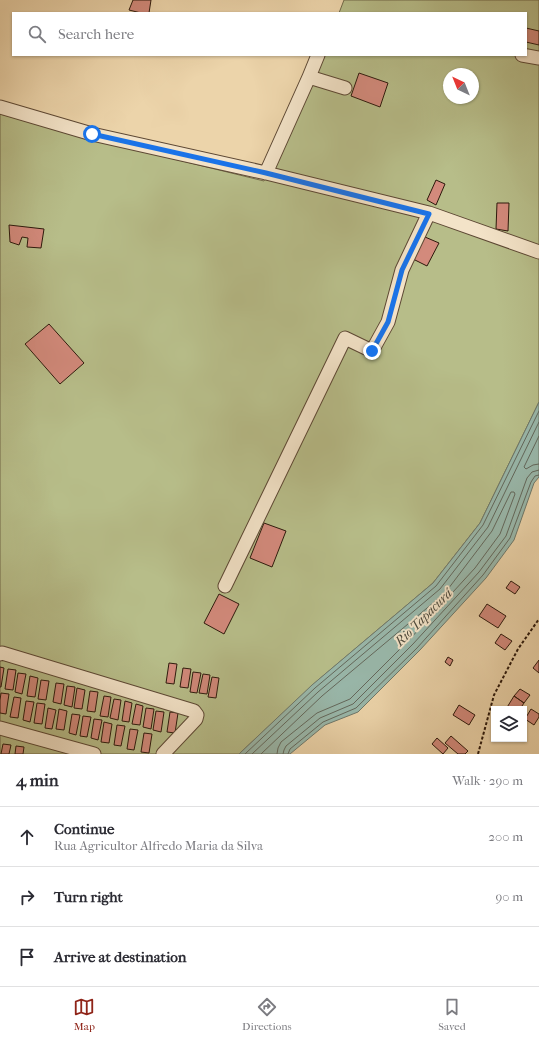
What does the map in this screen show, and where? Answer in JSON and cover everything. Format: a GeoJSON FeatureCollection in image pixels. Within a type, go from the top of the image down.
{"type":"FeatureCollection","features":[{"type":"Feature","properties":{"kind":"street"},"geometry":{"type":"LineString","coordinates":[[266,173],[318,56]]}},
{"type":"Feature","properties":{"kind":"street"},"geometry":{"type":"LineString","coordinates":[[527,56],[539,58]]}},
{"type":"Feature","properties":{"kind":"street"},"geometry":{"type":"LineString","coordinates":[[309,77],[345,88]]}},
{"type":"Feature","properties":{"kind":"street"},"geometry":{"type":"LineString","coordinates":[[0,107],[92,134],[266,173],[429,214],[539,252]]}},
{"type":"Feature","properties":{"kind":"street"},"geometry":{"type":"LineString","coordinates":[[225,586],[345,338],[372,351],[388,322],[402,270],[429,214]]}},
{"type":"Feature","properties":{"kind":"street"},"geometry":{"type":"LineString","coordinates":[[0,654],[2,653],[194,711],[197,715],[196,719],[163,754]]}},
{"type":"Feature","properties":{"kind":"street"},"geometry":{"type":"LineString","coordinates":[[0,728],[94,754]]}},
{"type":"Feature","properties":{"kind":"path"},"geometry":{"type":"LineString","coordinates":[[478,754],[494,695],[518,648],[539,619]]}},
{"type":"Feature","properties":{"kind":"green space"},"geometry":{"type":"Polygon","coordinates":[[[344,0],[539,0],[539,402],[480,523],[433,583],[317,681],[239,754],[0,754],[0,114],[121,146],[264,181],[320,56],[527,56],[527,12],[339,12],[344,0]]]}},
{"type":"Feature","properties":{"kind":"water","name":"Rio Tapacurá"},"geometry":{"type":"Polygon","coordinates":[[[539,402],[539,477],[534,483],[514,540],[486,578],[420,650],[358,712],[325,725],[290,754],[239,754],[312,685],[433,583],[480,523],[539,402]]]}},
{"type":"Feature","properties":{"kind":"building"},"geometry":{"type":"Polygon","coordinates":[[[133,0],[151,0],[149,12],[137,12],[129,10],[133,0]]]}},
{"type":"Feature","properties":{"kind":"building"},"geometry":{"type":"Polygon","coordinates":[[[527,28],[539,31],[539,45],[527,42],[527,28]]]}},
{"type":"Feature","properties":{"kind":"building"},"geometry":{"type":"Polygon","coordinates":[[[359,73],[388,83],[380,107],[351,96],[359,73]]]}},
{"type":"Feature","properties":{"kind":"building"},"geometry":{"type":"Polygon","coordinates":[[[436,180],[445,184],[436,205],[427,200],[436,180]]]}},
{"type":"Feature","properties":{"kind":"building"},"geometry":{"type":"Polygon","coordinates":[[[497,203],[509,203],[508,231],[496,229],[497,203]]]}},
{"type":"Feature","properties":{"kind":"building"},"geometry":{"type":"Polygon","coordinates":[[[9,225],[44,229],[41,248],[27,247],[28,238],[22,237],[19,245],[10,242],[9,225]]]}},
{"type":"Feature","properties":{"kind":"building"},"geometry":{"type":"Polygon","coordinates":[[[425,237],[439,243],[427,266],[413,259],[425,237]]]}},
{"type":"Feature","properties":{"kind":"building"},"geometry":{"type":"Polygon","coordinates":[[[49,324],[84,363],[60,384],[25,344],[49,324]]]}},
{"type":"Feature","properties":{"kind":"building"},"geometry":{"type":"Polygon","coordinates":[[[264,523],[286,531],[272,567],[250,558],[264,523]]]}},
{"type":"Feature","properties":{"kind":"building"},"geometry":{"type":"Polygon","coordinates":[[[511,581],[520,587],[515,594],[506,588],[511,581]]]}},
{"type":"Feature","properties":{"kind":"building"},"geometry":{"type":"Polygon","coordinates":[[[219,594],[239,604],[224,634],[204,623],[219,594]]]}},
{"type":"Feature","properties":{"kind":"building"},"geometry":{"type":"Polygon","coordinates":[[[487,604],[506,616],[498,628],[479,616],[487,604]]]}},
{"type":"Feature","properties":{"kind":"building"},"geometry":{"type":"Polygon","coordinates":[[[501,634],[512,641],[505,650],[495,643],[501,634]]]}},
{"type":"Feature","properties":{"kind":"building"},"geometry":{"type":"Polygon","coordinates":[[[448,657],[453,660],[450,666],[445,662],[448,657]]]}},
{"type":"Feature","properties":{"kind":"building"},"geometry":{"type":"Polygon","coordinates":[[[539,660],[539,673],[533,668],[539,660]]]}},
{"type":"Feature","properties":{"kind":"building"},"geometry":{"type":"Polygon","coordinates":[[[169,663],[177,664],[174,684],[166,683],[169,663]]]}},
{"type":"Feature","properties":{"kind":"building"},"geometry":{"type":"Polygon","coordinates":[[[0,667],[4,668],[1,687],[0,687],[0,667]]]}},
{"type":"Feature","properties":{"kind":"building"},"geometry":{"type":"Polygon","coordinates":[[[183,668],[191,669],[188,688],[180,687],[183,668]]]}},
{"type":"Feature","properties":{"kind":"building"},"geometry":{"type":"Polygon","coordinates":[[[8,669],[16,670],[13,690],[5,689],[8,669]]]}},
{"type":"Feature","properties":{"kind":"building"},"geometry":{"type":"Polygon","coordinates":[[[193,672],[201,673],[197,693],[190,692],[193,672]]]}},
{"type":"Feature","properties":{"kind":"building"},"geometry":{"type":"Polygon","coordinates":[[[18,673],[26,674],[22,694],[15,692],[18,673]]]}},
{"type":"Feature","properties":{"kind":"building"},"geometry":{"type":"Polygon","coordinates":[[[203,674],[210,675],[207,694],[199,693],[203,674]]]}},
{"type":"Feature","properties":{"kind":"building"},"geometry":{"type":"Polygon","coordinates":[[[30,676],[38,678],[35,697],[27,696],[30,676]]]}},
{"type":"Feature","properties":{"kind":"building"},"geometry":{"type":"Polygon","coordinates":[[[212,677],[219,678],[216,698],[208,697],[212,677]]]}},
{"type":"Feature","properties":{"kind":"building"},"geometry":{"type":"Polygon","coordinates":[[[41,680],[49,681],[46,700],[38,699],[41,680]]]}},
{"type":"Feature","properties":{"kind":"building"},"geometry":{"type":"Polygon","coordinates":[[[56,683],[64,684],[61,704],[53,702],[56,683]]]}},
{"type":"Feature","properties":{"kind":"building"},"geometry":{"type":"Polygon","coordinates":[[[67,686],[75,687],[72,707],[64,705],[67,686]]]}},
{"type":"Feature","properties":{"kind":"building"},"geometry":{"type":"Polygon","coordinates":[[[77,688],[85,690],[82,709],[74,708],[77,688]]]}},
{"type":"Feature","properties":{"kind":"building"},"geometry":{"type":"Polygon","coordinates":[[[520,689],[530,695],[524,703],[514,696],[520,689]]]}},
{"type":"Feature","properties":{"kind":"building"},"geometry":{"type":"Polygon","coordinates":[[[90,691],[98,692],[95,712],[87,711],[90,691]]]}},
{"type":"Feature","properties":{"kind":"building"},"geometry":{"type":"Polygon","coordinates":[[[1,693],[9,694],[6,714],[0,713],[1,693]]]}},
{"type":"Feature","properties":{"kind":"building"},"geometry":{"type":"Polygon","coordinates":[[[104,696],[111,697],[108,717],[100,716],[104,696]]]}},
{"type":"Feature","properties":{"kind":"building"},"geometry":{"type":"Polygon","coordinates":[[[514,696],[524,703],[522,706],[508,706],[514,696]]]}},
{"type":"Feature","properties":{"kind":"building"},"geometry":{"type":"Polygon","coordinates":[[[14,697],[21,698],[18,718],[10,717],[14,697]]]}},
{"type":"Feature","properties":{"kind":"building"},"geometry":{"type":"Polygon","coordinates":[[[114,699],[121,700],[118,720],[110,718],[114,699]]]}},
{"type":"Feature","properties":{"kind":"building"},"geometry":{"type":"Polygon","coordinates":[[[26,701],[34,702],[30,722],[23,720],[26,701]]]}},
{"type":"Feature","properties":{"kind":"building"},"geometry":{"type":"Polygon","coordinates":[[[125,701],[132,703],[129,722],[122,721],[125,701]]]}},
{"type":"Feature","properties":{"kind":"building"},"geometry":{"type":"Polygon","coordinates":[[[37,703],[45,704],[42,724],[34,723],[37,703]]]}},
{"type":"Feature","properties":{"kind":"building"},"geometry":{"type":"Polygon","coordinates":[[[136,704],[143,706],[140,725],[132,724],[136,704]]]}},
{"type":"Feature","properties":{"kind":"building"},"geometry":{"type":"Polygon","coordinates":[[[459,705],[475,715],[469,725],[453,715],[459,705]]]}},
{"type":"Feature","properties":{"kind":"building"},"geometry":{"type":"Polygon","coordinates":[[[48,708],[56,710],[52,729],[45,728],[48,708]]]}},
{"type":"Feature","properties":{"kind":"building"},"geometry":{"type":"Polygon","coordinates":[[[146,708],[154,709],[151,729],[143,727],[146,708]]]}},
{"type":"Feature","properties":{"kind":"building"},"geometry":{"type":"Polygon","coordinates":[[[59,709],[67,711],[64,730],[56,729],[59,709]]]}},
{"type":"Feature","properties":{"kind":"building"},"geometry":{"type":"Polygon","coordinates":[[[531,709],[539,714],[539,717],[534,725],[527,720],[527,716],[531,709]]]}},
{"type":"Feature","properties":{"kind":"building"},"geometry":{"type":"Polygon","coordinates":[[[156,711],[164,712],[161,732],[153,730],[156,711]]]}},
{"type":"Feature","properties":{"kind":"building"},"geometry":{"type":"Polygon","coordinates":[[[170,712],[178,713],[175,733],[167,732],[170,712]]]}},
{"type":"Feature","properties":{"kind":"building"},"geometry":{"type":"Polygon","coordinates":[[[72,714],[80,715],[76,735],[69,733],[72,714]]]}},
{"type":"Feature","properties":{"kind":"building"},"geometry":{"type":"Polygon","coordinates":[[[83,716],[91,717],[87,737],[80,736],[83,716]]]}},
{"type":"Feature","properties":{"kind":"building"},"geometry":{"type":"Polygon","coordinates":[[[94,719],[102,720],[98,740],[91,738],[94,719]]]}},
{"type":"Feature","properties":{"kind":"building"},"geometry":{"type":"Polygon","coordinates":[[[104,722],[112,724],[109,743],[101,742],[104,722]]]}},
{"type":"Feature","properties":{"kind":"building"},"geometry":{"type":"Polygon","coordinates":[[[117,725],[125,726],[121,746],[114,745],[117,725]]]}},
{"type":"Feature","properties":{"kind":"building"},"geometry":{"type":"Polygon","coordinates":[[[130,729],[138,730],[134,750],[127,749],[130,729]]]}},
{"type":"Feature","properties":{"kind":"building"},"geometry":{"type":"Polygon","coordinates":[[[144,733],[152,734],[149,753],[141,752],[144,733]]]}},
{"type":"Feature","properties":{"kind":"building"},"geometry":{"type":"Polygon","coordinates":[[[451,736],[468,751],[465,754],[458,754],[445,743],[451,736]]]}},
{"type":"Feature","properties":{"kind":"building"},"geometry":{"type":"Polygon","coordinates":[[[437,738],[448,748],[443,754],[432,744],[437,738]]]}},
{"type":"Feature","properties":{"kind":"building"},"geometry":{"type":"Polygon","coordinates":[[[3,744],[11,745],[9,754],[1,754],[3,744]]]}},
{"type":"Feature","properties":{"kind":"building"},"geometry":{"type":"Polygon","coordinates":[[[16,746],[24,747],[23,754],[15,754],[16,746]]]}},
{"type":"Feature","properties":{"kind":"route"},"geometry":{"type":"LineString","coordinates":[[92,134],[266,173],[429,214],[402,270],[388,322],[372,351]]}}]}
